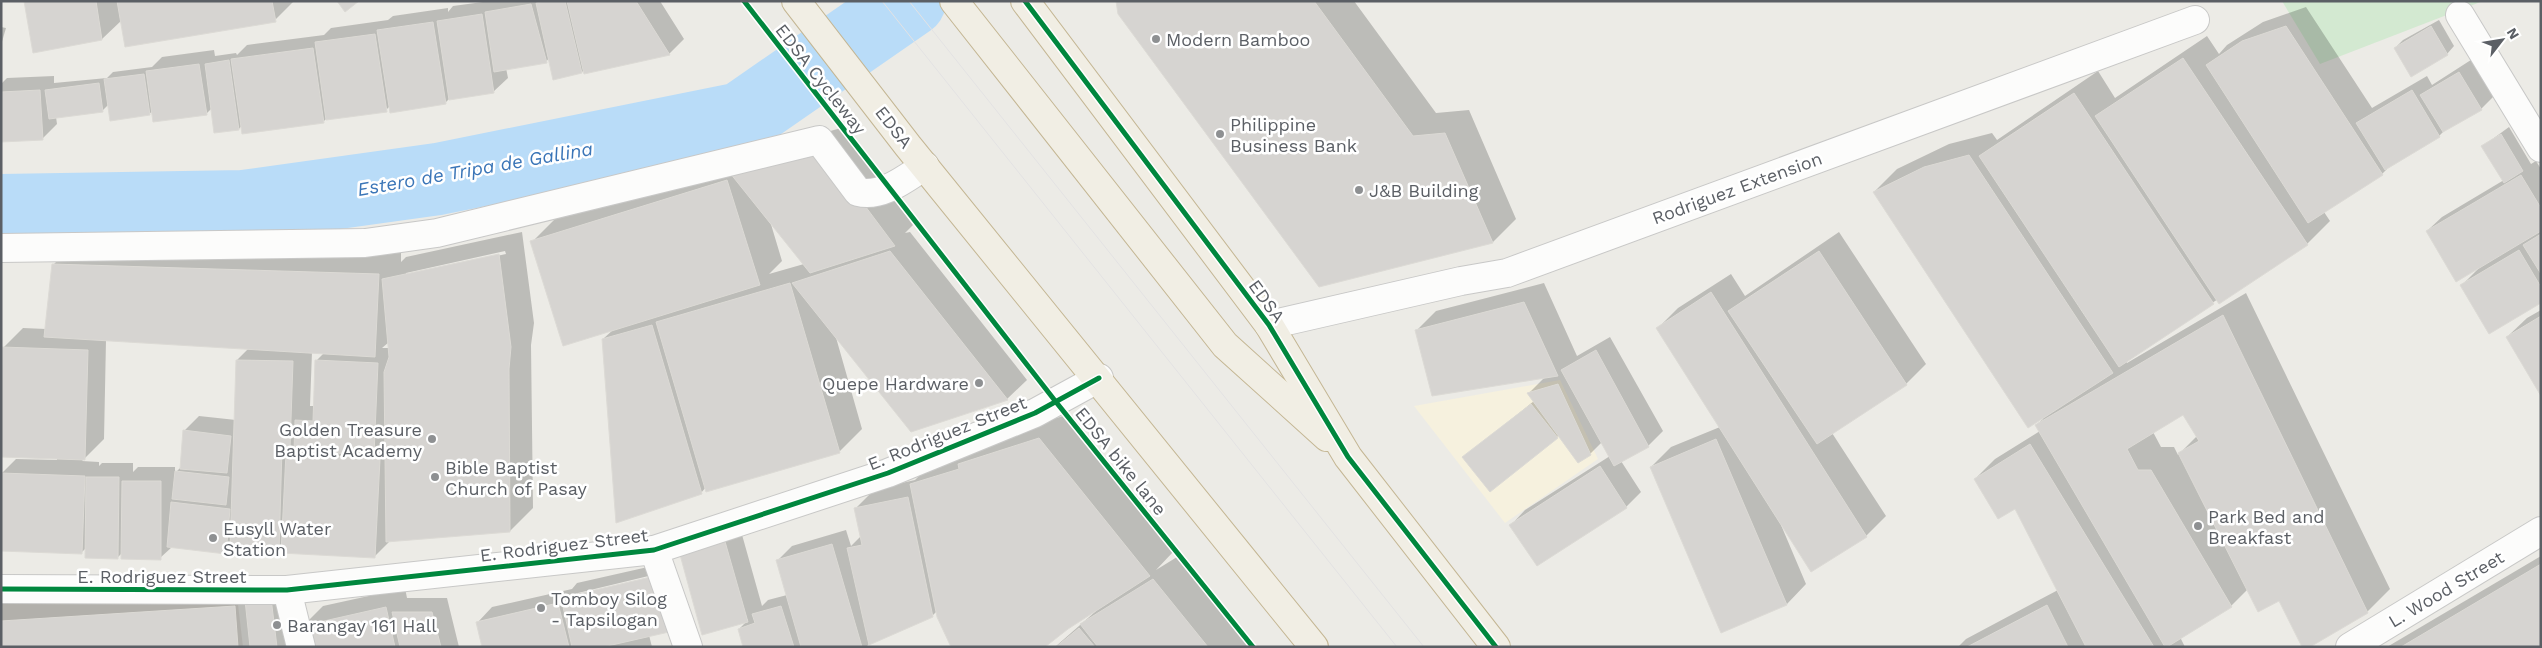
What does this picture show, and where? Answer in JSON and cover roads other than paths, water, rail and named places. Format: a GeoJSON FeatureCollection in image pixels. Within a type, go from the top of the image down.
{"type":"FeatureCollection","features":[{"type":"Feature","properties":{"kind":"highway","name":"EDSA"},"geometry":{"type":"LineString","coordinates":[[796,1],[917,156],[1099,378],[1314,647]]}},
{"type":"Feature","properties":{"kind":"highway"},"geometry":{"type":"LineString","coordinates":[[954,1],[1225,345],[1348,457]]}},
{"type":"Feature","properties":{"kind":"highway","name":"EDSA"},"geometry":{"type":"LineString","coordinates":[[1025,1],[1269,325],[1348,457],[1496,647]]}},
{"type":"Feature","properties":{"kind":"street"},"geometry":{"type":"LineString","coordinates":[[2460,15],[2541,148]]}},
{"type":"Feature","properties":{"kind":"street","name":"Rodriguez Extension"},"geometry":{"type":"LineString","coordinates":[[1269,325],[1461,281],[1507,273],[2195,20]]}},
{"type":"Feature","properties":{"kind":"street"},"geometry":{"type":"LineString","coordinates":[[1,248],[365,243],[437,233],[819,140],[858,192],[865,194],[889,188],[917,156]]}},
{"type":"Feature","properties":{"kind":"street","name":"E. Rodriguez Street"},"geometry":{"type":"LineString","coordinates":[[1,589],[288,590],[654,550],[888,473],[1035,413],[1099,378]]}},
{"type":"Feature","properties":{"kind":"street","name":"L. Wood Street"},"geometry":{"type":"LineString","coordinates":[[2350,647],[2541,530]]}},
{"type":"Feature","properties":{"kind":"street"},"geometry":{"type":"LineString","coordinates":[[654,550],[688,647]]}},
{"type":"Feature","properties":{"kind":"street"},"geometry":{"type":"LineString","coordinates":[[288,590],[301,647]]}},
{"type":"Feature","properties":{"kind":"waterway","name":"Estero de Tripa de Gallina"},"geometry":{"type":"LineString","coordinates":[[1,210],[244,206],[438,179],[741,118],[910,1]]}},
{"type":"Feature","properties":{"kind":"tram line"},"geometry":{"type":"LineString","coordinates":[[882,1],[1397,647]]}},
{"type":"Feature","properties":{"kind":"tram line"},"geometry":{"type":"LineString","coordinates":[[909,1],[1424,647]]}},
{"type":"Feature","properties":{"kind":"place","name":"Modern Bamboo"},"geometry":{"type":"Point","coordinates":[1156,39]}},
{"type":"Feature","properties":{"kind":"place","name":"Philippine Business Bank"},"geometry":{"type":"Point","coordinates":[1220,134]}},
{"type":"Feature","properties":{"kind":"place","name":"J&B Building"},"geometry":{"type":"Point","coordinates":[1359,190]}},
{"type":"Feature","properties":{"kind":"place","name":"Quepe Hardware"},"geometry":{"type":"Point","coordinates":[979,383]}},
{"type":"Feature","properties":{"kind":"place","name":"Golden Treasure Baptist Academy"},"geometry":{"type":"Point","coordinates":[432,439]}},
{"type":"Feature","properties":{"kind":"place","name":"Bible Baptist Church of Pasay"},"geometry":{"type":"Point","coordinates":[435,477]}},
{"type":"Feature","properties":{"kind":"place","name":"Park Bed and Breakfast"},"geometry":{"type":"Point","coordinates":[2198,526]}},
{"type":"Feature","properties":{"kind":"place","name":"Eusyll Water Station"},"geometry":{"type":"Point","coordinates":[213,538]}},
{"type":"Feature","properties":{"kind":"place","name":"Tomboy Silog - Tapsilogan"},"geometry":{"type":"Point","coordinates":[541,608]}},
{"type":"Feature","properties":{"kind":"place","name":"Barangay 161 Hall"},"geometry":{"type":"Point","coordinates":[277,625]}}]}
